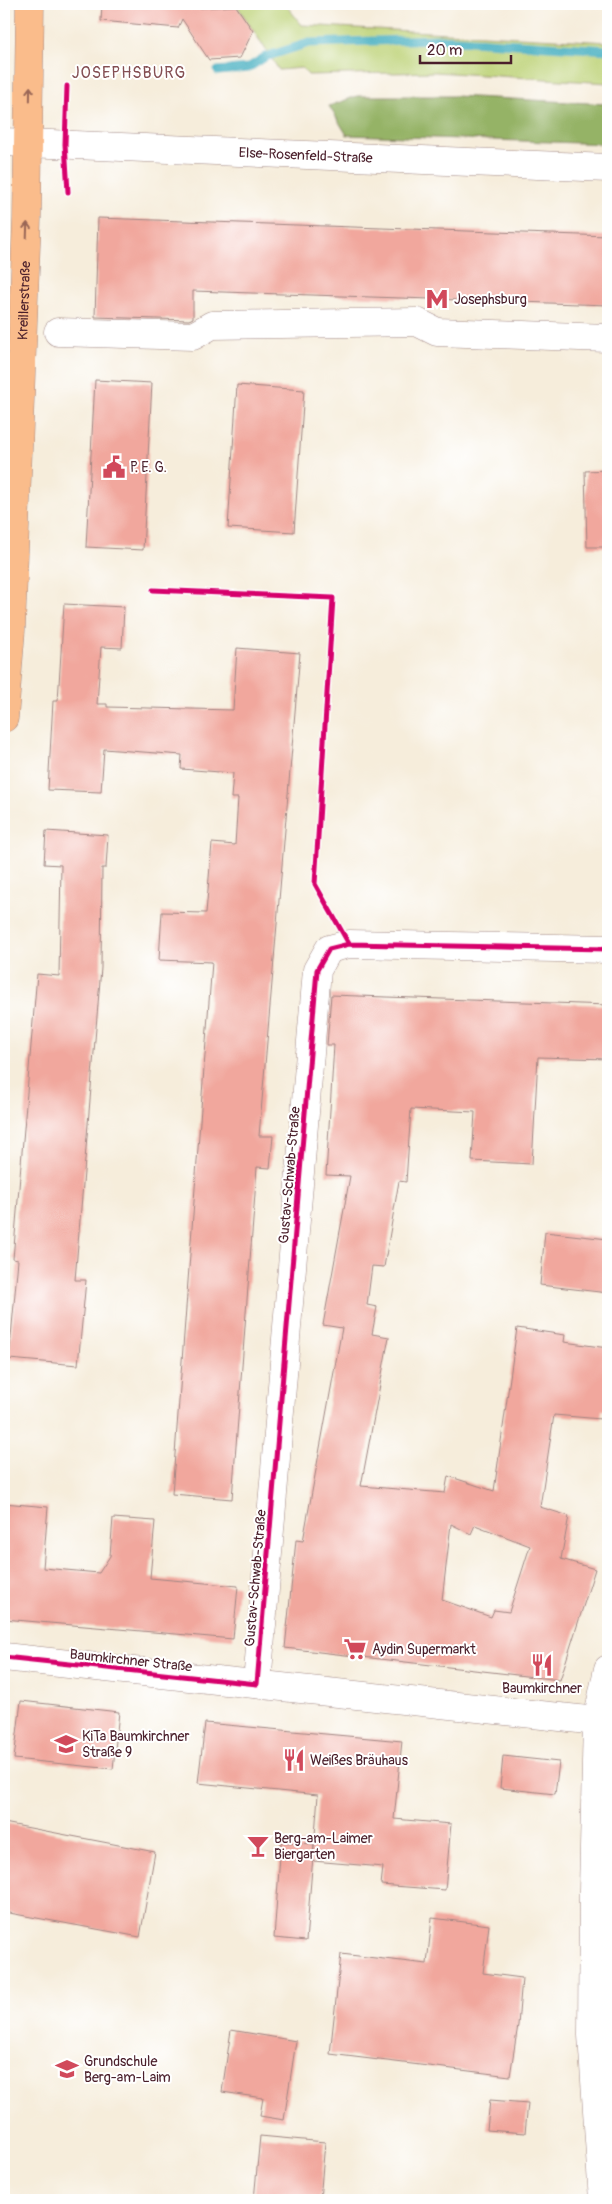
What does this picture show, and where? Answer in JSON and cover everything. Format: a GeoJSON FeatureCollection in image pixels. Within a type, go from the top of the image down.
{"type":"FeatureCollection","features":[{"type":"Feature","properties":{"kind":"main road","name":"Kreillerstraße"},"geometry":{"type":"LineString","coordinates":[[4,718],[14,575],[16,142],[30,4]]}},
{"type":"Feature","properties":{"kind":"street","name":"Else-Rosenfeld-Straße"},"geometry":{"type":"LineString","coordinates":[[16,142],[608,168]]}},
{"type":"Feature","properties":{"kind":"street"},"geometry":{"type":"LineString","coordinates":[[58,332],[193,336],[212,325],[417,322],[437,332],[608,338]]}},
{"type":"Feature","properties":{"kind":"street","name":"Gustav-Schwab-Straße"},"geometry":{"type":"LineString","coordinates":[[257,1684],[317,970],[328,949],[349,944],[608,949]]}},
{"type":"Feature","properties":{"kind":"street","name":"Baumkirchner Straße"},"geometry":{"type":"LineString","coordinates":[[4,1657],[597,1721]]}},
{"type":"Feature","properties":{"kind":"street"},"geometry":{"type":"LineString","coordinates":[[603,2200],[592,2034],[592,1890],[597,1721],[608,1669]]}},
{"type":"Feature","properties":{"kind":"green space"},"geometry":{"type":"Polygon","coordinates":[[[236,4],[285,4],[302,25],[608,42],[608,83],[435,72],[308,75],[302,68],[279,70],[236,4]]]}},
{"type":"Feature","properties":{"kind":"green space"},"geometry":{"type":"Polygon","coordinates":[[[357,96],[455,96],[608,104],[608,144],[347,135],[329,106],[357,96]]]}},
{"type":"Feature","properties":{"kind":"building"},"geometry":{"type":"Polygon","coordinates":[[[102,4],[188,4],[186,9],[236,6],[253,31],[240,58],[209,60],[182,19],[178,28],[101,21],[102,4]]]}},
{"type":"Feature","properties":{"kind":"building"},"geometry":{"type":"Polygon","coordinates":[[[98,218],[608,236],[608,305],[193,291],[193,318],[189,320],[95,317],[98,218]]]}},
{"type":"Feature","properties":{"kind":"building"},"geometry":{"type":"Polygon","coordinates":[[[95,380],[152,383],[143,550],[86,547],[95,380]]]}},
{"type":"Feature","properties":{"kind":"building"},"geometry":{"type":"Polygon","coordinates":[[[237,385],[304,390],[294,532],[228,528],[237,385]]]}},
{"type":"Feature","properties":{"kind":"building"},"geometry":{"type":"Polygon","coordinates":[[[608,470],[608,547],[587,547],[585,471],[608,470]]]}},
{"type":"Feature","properties":{"kind":"building"},"geometry":{"type":"Polygon","coordinates":[[[64,604],[124,607],[122,648],[101,647],[97,704],[107,704],[107,707],[233,710],[237,648],[300,653],[259,1136],[273,1136],[270,1168],[257,1167],[232,1499],[172,1494],[212,962],[159,960],[162,912],[206,913],[212,843],[235,845],[238,798],[231,798],[233,773],[181,769],[182,755],[104,749],[101,792],[48,790],[53,701],[58,701],[64,604]]]}},
{"type":"Feature","properties":{"kind":"building"},"geometry":{"type":"Polygon","coordinates":[[[46,831],[108,835],[106,868],[102,868],[101,968],[75,1280],[86,1280],[78,1365],[9,1359],[18,1260],[13,1259],[37,974],[59,976],[61,865],[44,864],[46,831]]]}},
{"type":"Feature","properties":{"kind":"building"},"geometry":{"type":"Polygon","coordinates":[[[331,995],[608,1005],[608,1059],[538,1057],[532,1164],[472,1161],[475,1112],[411,1109],[406,1182],[399,1181],[384,1267],[372,1266],[367,1305],[377,1307],[372,1334],[389,1337],[361,1486],[445,1493],[448,1476],[494,1491],[517,1328],[565,1335],[564,1342],[608,1348],[608,1411],[602,1410],[601,1419],[554,1415],[540,1507],[569,1516],[561,1559],[595,1569],[560,1680],[285,1648],[296,1540],[303,1541],[342,1328],[323,1325],[350,1176],[326,1175],[334,1045],[327,1045],[331,995]],[[451,1524],[442,1600],[491,1617],[494,1610],[509,1612],[530,1546],[475,1525],[471,1534],[451,1524]]]}},
{"type":"Feature","properties":{"kind":"building"},"geometry":{"type":"Polygon","coordinates":[[[545,1232],[608,1239],[608,1293],[540,1285],[545,1232]]]}},
{"type":"Feature","properties":{"kind":"building"},"geometry":{"type":"Polygon","coordinates":[[[4,1503],[48,1507],[43,1568],[99,1573],[110,1556],[113,1518],[155,1521],[150,1578],[238,1586],[233,1639],[4,1619],[4,1503]]]}},
{"type":"Feature","properties":{"kind":"building","name":"KiTa Baumkirchner Straße 9"},"geometry":{"type":"Polygon","coordinates":[[[21,1701],[119,1712],[113,1769],[14,1759],[21,1701]]]}},
{"type":"Feature","properties":{"kind":"building"},"geometry":{"type":"Polygon","coordinates":[[[205,1723],[402,1741],[394,1819],[451,1824],[445,1890],[381,1885],[383,1867],[313,1861],[318,1795],[198,1783],[205,1723]]]}},
{"type":"Feature","properties":{"kind":"building"},"geometry":{"type":"Polygon","coordinates":[[[503,1756],[559,1762],[555,1794],[500,1788],[503,1756]]]}},
{"type":"Feature","properties":{"kind":"building"},"geometry":{"type":"Polygon","coordinates":[[[4,1823],[155,1852],[140,1937],[4,1912],[4,1823]]]}},
{"type":"Feature","properties":{"kind":"building"},"geometry":{"type":"Polygon","coordinates":[[[281,1842],[314,1844],[306,1941],[274,1938],[281,1842]]]}},
{"type":"Feature","properties":{"kind":"building"},"geometry":{"type":"Polygon","coordinates":[[[432,1918],[489,1925],[483,1973],[522,1978],[518,2025],[510,2076],[330,2054],[341,1954],[427,1964],[432,1918]]]}},
{"type":"Feature","properties":{"kind":"building"},"geometry":{"type":"Polygon","coordinates":[[[231,2030],[296,2041],[284,2120],[260,2116],[263,2098],[222,2092],[231,2030]]]}},
{"type":"Feature","properties":{"kind":"building"},"geometry":{"type":"Polygon","coordinates":[[[490,2100],[528,2103],[525,2133],[487,2130],[490,2100]]]}},
{"type":"Feature","properties":{"kind":"building"},"geometry":{"type":"Polygon","coordinates":[[[260,2136],[325,2142],[320,2200],[254,2200],[260,2136]]]}},
{"type":"Feature","properties":{"kind":"waterway"},"geometry":{"type":"LineString","coordinates":[[218,71],[248,68],[265,57],[309,43],[440,39],[608,50]]}},
{"type":"Feature","properties":{"kind":"cycle path"},"geometry":{"type":"LineString","coordinates":[[67,86],[65,144],[68,192]]}},
{"type":"Feature","properties":{"kind":"cycle path"},"geometry":{"type":"LineString","coordinates":[[153,590],[333,598],[315,884],[349,944]]}},
{"type":"Feature","properties":{"kind":"cycle path"},"geometry":{"type":"LineString","coordinates":[[4,1657],[257,1684],[317,970],[329,949],[349,944],[608,949]]}},
{"type":"Feature","properties":{"kind":"place","name":"Josephsburg"},"geometry":{"type":"Point","coordinates":[437,299]}},
{"type":"Feature","properties":{"kind":"place","name":"P. E. G."},"geometry":{"type":"Point","coordinates":[114,467]}},
{"type":"Feature","properties":{"kind":"place","name":"Aydin Supermarkt"},"geometry":{"type":"Point","coordinates":[355,1649]}},
{"type":"Feature","properties":{"kind":"place","name":"Baumkirchner"},"geometry":{"type":"Point","coordinates":[542,1665]}},
{"type":"Feature","properties":{"kind":"place","name":"KiTa Baumkirchner Straße 9"},"geometry":{"type":"Point","coordinates":[66,1744]}},
{"type":"Feature","properties":{"kind":"place","name":"Weißes Bräuhaus"},"geometry":{"type":"Point","coordinates":[294,1760]}},
{"type":"Feature","properties":{"kind":"place","name":"Berg-am-Laimer Biergarten"},"geometry":{"type":"Point","coordinates":[258,1846]}},
{"type":"Feature","properties":{"kind":"place","name":"Grundschule Berg-am-Laim"},"geometry":{"type":"Point","coordinates":[67,2069]}},
{"type":"Feature","properties":{"kind":"district","name":"JOSEPHSBURG"},"geometry":{"type":"Point","coordinates":[129,72]}}]}
